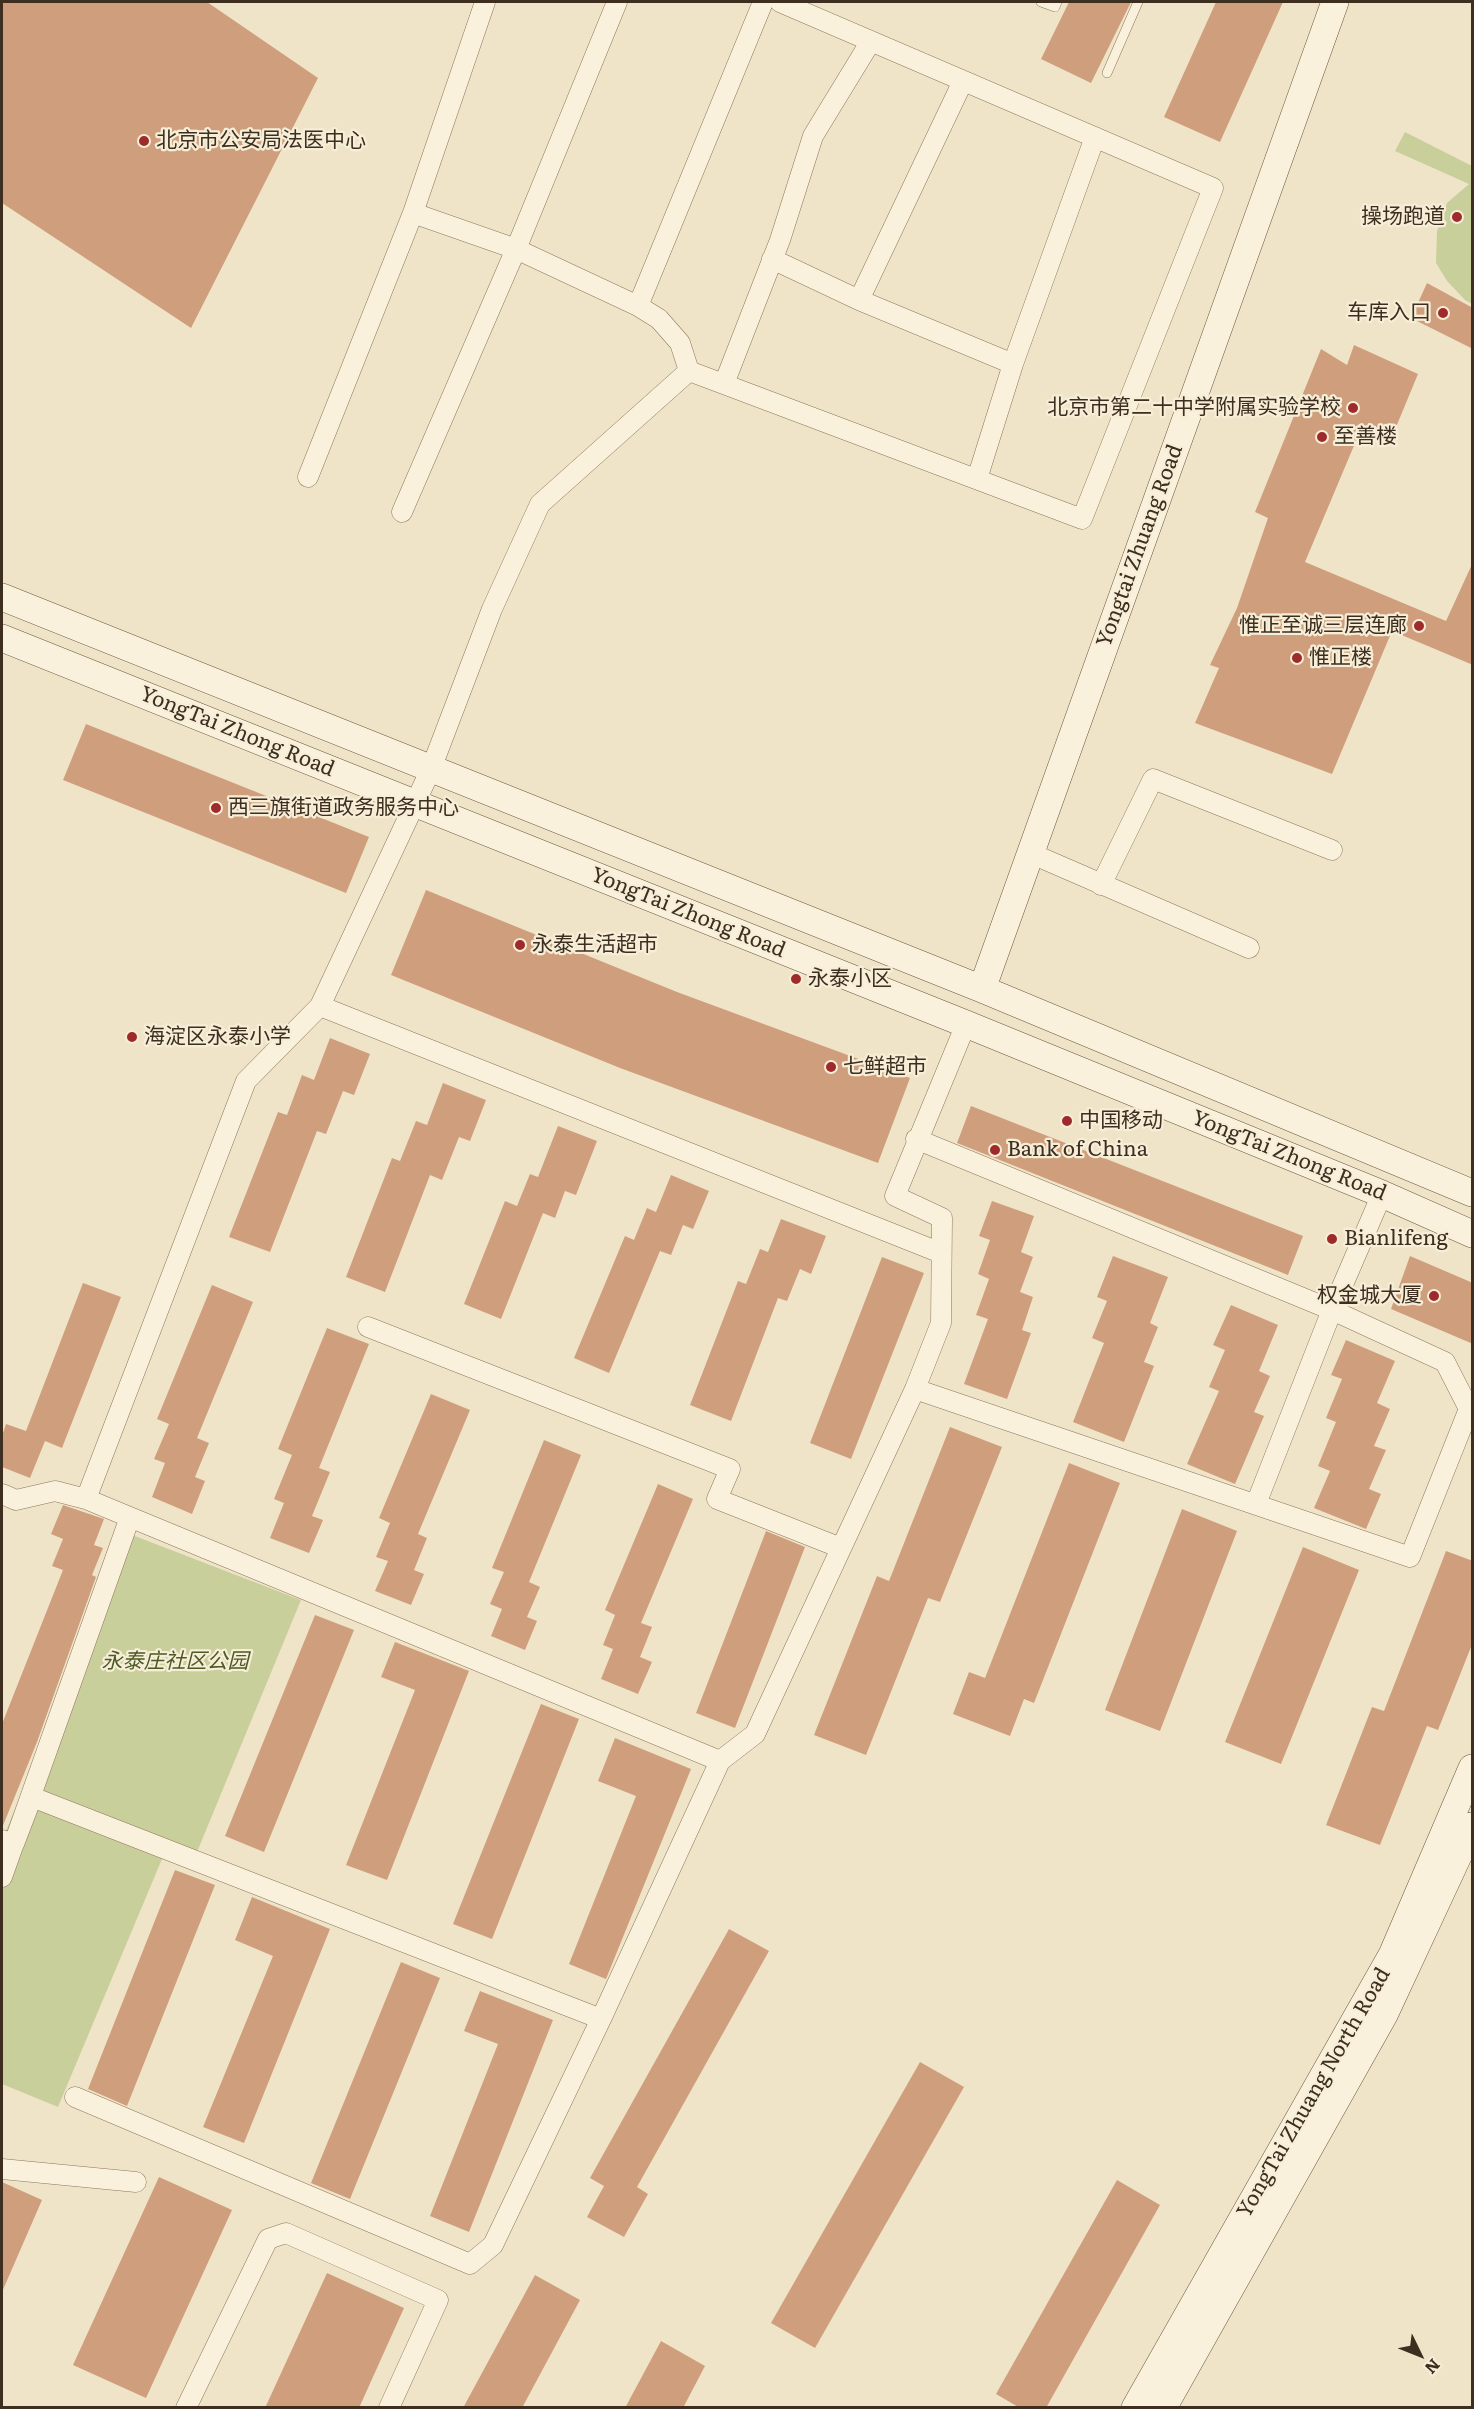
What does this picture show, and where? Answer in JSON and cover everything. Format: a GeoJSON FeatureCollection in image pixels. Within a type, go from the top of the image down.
{"type":"FeatureCollection","features":[{"type":"Feature","properties":{"kind":"main road","name":"Yongtai Zhuang Road"},"geometry":{"type":"LineString","coordinates":[[982,989],[1335,2]]}},
{"type":"Feature","properties":{"kind":"main road","name":"YongTai Zhong Road"},"geometry":{"type":"LineString","coordinates":[[2,597],[982,989],[1473,1193]]}},
{"type":"Feature","properties":{"kind":"main road","name":"YongTai Zhong Road"},"geometry":{"type":"LineString","coordinates":[[2,638],[966,1024],[1382,1194],[1473,1234]]}},
{"type":"Feature","properties":{"kind":"main road","name":"YongTai Zhuang North Road"},"geometry":{"type":"LineString","coordinates":[[1135,2408],[1392,1955],[1473,1768]]}},
{"type":"Feature","properties":{"kind":"main road","name":"YongTai Zhuang North Road"},"geometry":{"type":"LineString","coordinates":[[1163,2408],[1384,2015],[1473,1826]]}},
{"type":"Feature","properties":{"kind":"street"},"geometry":{"type":"LineString","coordinates":[[308,477],[413,213],[485,2]]}},
{"type":"Feature","properties":{"kind":"street"},"geometry":{"type":"LineString","coordinates":[[402,512],[516,249],[617,2]]}},
{"type":"Feature","properties":{"kind":"street"},"geometry":{"type":"LineString","coordinates":[[638,306],[763,2]]}},
{"type":"Feature","properties":{"kind":"street"},"geometry":{"type":"LineString","coordinates":[[689,371],[1082,519],[1213,188],[780,2]]}},
{"type":"Feature","properties":{"kind":"street"},"geometry":{"type":"LineString","coordinates":[[724,384],[772,259],[813,136],[871,41]]}},
{"type":"Feature","properties":{"kind":"street"},"geometry":{"type":"LineString","coordinates":[[859,300],[963,81]]}},
{"type":"Feature","properties":{"kind":"street"},"geometry":{"type":"LineString","coordinates":[[977,479],[1013,364],[1095,137]]}},
{"type":"Feature","properties":{"kind":"street"},"geometry":{"type":"LineString","coordinates":[[413,213],[516,249],[638,306],[659,319],[680,343],[689,371]]}},
{"type":"Feature","properties":{"kind":"street"},"geometry":{"type":"LineString","coordinates":[[772,259],[859,300],[1013,364]]}},
{"type":"Feature","properties":{"kind":"street"},"geometry":{"type":"LineString","coordinates":[[86,1499],[246,1081],[320,1006],[413,803],[431,769],[492,609],[540,504],[689,371]]}},
{"type":"Feature","properties":{"kind":"street"},"geometry":{"type":"LineString","coordinates":[[1101,885],[1153,779],[1332,850]]}},
{"type":"Feature","properties":{"kind":"street"},"geometry":{"type":"LineString","coordinates":[[1030,853],[1249,948]]}},
{"type":"Feature","properties":{"kind":"street"},"geometry":{"type":"LineString","coordinates":[[320,1006],[941,1253]]}},
{"type":"Feature","properties":{"kind":"street"},"geometry":{"type":"LineString","coordinates":[[75,2097],[470,2264],[493,2245],[601,2019],[720,1761],[755,1734],[915,1389],[941,1323],[942,1218],[895,1196],[916,1139],[966,1024]]}},
{"type":"Feature","properties":{"kind":"street"},"geometry":{"type":"LineString","coordinates":[[915,1389],[1410,1557],[1469,1409],[1445,1362],[1332,1310],[916,1139]]}},
{"type":"Feature","properties":{"kind":"street"},"geometry":{"type":"LineString","coordinates":[[1256,1504],[1332,1310],[1382,1194]]}},
{"type":"Feature","properties":{"kind":"street"},"geometry":{"type":"LineString","coordinates":[[368,1327],[730,1469],[717,1499],[841,1548]]}},
{"type":"Feature","properties":{"kind":"street"},"geometry":{"type":"LineString","coordinates":[[2,1494],[16,1500],[55,1491],[86,1499],[720,1761]]}},
{"type":"Feature","properties":{"kind":"street"},"geometry":{"type":"LineString","coordinates":[[2,1877],[8,1842],[130,1517]]}},
{"type":"Feature","properties":{"kind":"street"},"geometry":{"type":"LineString","coordinates":[[8,1842],[32,1797],[601,2019]]}},
{"type":"Feature","properties":{"kind":"street"},"geometry":{"type":"LineString","coordinates":[[2,2169],[136,2182]]}},
{"type":"Feature","properties":{"kind":"street"},"geometry":{"type":"LineString","coordinates":[[186,2408],[268,2239],[286,2233],[438,2300],[389,2408]]}},
{"type":"Feature","properties":{"kind":"lane"},"geometry":{"type":"LineString","coordinates":[[1041,2],[1055,7],[1057,2]]}},
{"type":"Feature","properties":{"kind":"lane"},"geometry":{"type":"LineString","coordinates":[[1107,73],[1138,2]]}},
{"type":"Feature","properties":{"kind":"green space","name":"操场跑道"},"geometry":{"type":"Polygon","coordinates":[[[1405,132],[1472,166],[1472,304],[1447,281],[1436,263],[1437,231],[1447,203],[1469,184],[1395,151],[1405,132]]]}},
{"type":"Feature","properties":{"kind":"green space","name":"永泰庄社区公园"},"geometry":{"type":"Polygon","coordinates":[[[127,1533],[301,1600],[190,1869],[162,1859],[58,2107],[2,2084],[2,1841],[127,1533]]]}},
{"type":"Feature","properties":{"kind":"building","name":"北京市公安局法医中心"},"geometry":{"type":"Polygon","coordinates":[[[2,2],[207,2],[318,78],[191,328],[2,203],[2,2]]]}},
{"type":"Feature","properties":{"kind":"building"},"geometry":{"type":"Polygon","coordinates":[[[1069,2],[1131,2],[1091,83],[1041,59],[1069,2]]]}},
{"type":"Feature","properties":{"kind":"building"},"geometry":{"type":"Polygon","coordinates":[[[1216,2],[1283,2],[1220,142],[1164,117],[1216,2]]]}},
{"type":"Feature","properties":{"kind":"building","name":"车库入口"},"geometry":{"type":"Polygon","coordinates":[[[1427,283],[1473,308],[1473,349],[1411,318],[1427,283]]]}},
{"type":"Feature","properties":{"kind":"building"},"geometry":{"type":"Polygon","coordinates":[[[1354,345],[1418,374],[1389,444],[1361,429],[1305,562],[1446,621],[1473,562],[1473,665],[1392,631],[1332,774],[1195,723],[1219,668],[1210,665],[1237,608],[1268,518],[1255,512],[1321,349],[1347,365],[1354,345]]]}},
{"type":"Feature","properties":{"kind":"building","name":"西三旗街道政务服务中心"},"geometry":{"type":"Polygon","coordinates":[[[86,724],[369,837],[346,893],[63,780],[86,724]]]}},
{"type":"Feature","properties":{"kind":"building"},"geometry":{"type":"Polygon","coordinates":[[[426,890],[677,992],[910,1078],[878,1163],[620,1068],[391,975],[426,890]]]}},
{"type":"Feature","properties":{"kind":"building"},"geometry":{"type":"Polygon","coordinates":[[[330,1038],[370,1054],[354,1095],[343,1091],[326,1134],[317,1131],[270,1252],[229,1237],[278,1112],[287,1115],[302,1075],[314,1080],[330,1038]]]}},
{"type":"Feature","properties":{"kind":"building"},"geometry":{"type":"Polygon","coordinates":[[[443,1083],[486,1100],[470,1141],[459,1137],[442,1180],[430,1175],[385,1292],[346,1277],[392,1158],[400,1161],[416,1121],[427,1125],[443,1083]]]}},
{"type":"Feature","properties":{"kind":"building"},"geometry":{"type":"Polygon","coordinates":[[[971,1106],[1303,1236],[1288,1275],[957,1143],[971,1106]]]}},
{"type":"Feature","properties":{"kind":"building"},"geometry":{"type":"Polygon","coordinates":[[[558,1126],[597,1141],[576,1195],[565,1191],[555,1218],[543,1213],[501,1319],[464,1304],[505,1201],[517,1206],[530,1174],[538,1177],[558,1126]]]}},
{"type":"Feature","properties":{"kind":"building"},"geometry":{"type":"Polygon","coordinates":[[[671,1175],[709,1191],[693,1229],[683,1225],[671,1255],[660,1251],[609,1373],[574,1358],[625,1236],[634,1240],[647,1208],[656,1212],[671,1175]]]}},
{"type":"Feature","properties":{"kind":"building"},"geometry":{"type":"Polygon","coordinates":[[[992,1201],[1034,1216],[1021,1252],[1033,1257],[1020,1292],[1033,1297],[1022,1330],[1031,1333],[1007,1399],[964,1384],[988,1319],[976,1315],[989,1279],[978,1274],[990,1240],[979,1236],[992,1201]]]}},
{"type":"Feature","properties":{"kind":"building"},"geometry":{"type":"Polygon","coordinates":[[[781,1219],[826,1236],[811,1274],[800,1269],[787,1301],[778,1298],[731,1421],[690,1405],[738,1281],[746,1284],[760,1249],[768,1252],[781,1219]]]}},
{"type":"Feature","properties":{"kind":"building"},"geometry":{"type":"Polygon","coordinates":[[[1113,1256],[1168,1277],[1150,1323],[1158,1327],[1144,1362],[1154,1366],[1124,1442],[1073,1422],[1104,1343],[1092,1338],[1107,1301],[1097,1297],[1113,1256]]]}},
{"type":"Feature","properties":{"kind":"building","name":"权金城大厦"},"geometry":{"type":"Polygon","coordinates":[[[1410,1256],[1473,1283],[1473,1344],[1391,1309],[1410,1256]]]}},
{"type":"Feature","properties":{"kind":"building"},"geometry":{"type":"Polygon","coordinates":[[[882,1257],[924,1273],[851,1459],[810,1443],[882,1257]]]}},
{"type":"Feature","properties":{"kind":"building"},"geometry":{"type":"Polygon","coordinates":[[[83,1283],[121,1297],[62,1448],[45,1441],[30,1478],[2,1467],[2,1436],[6,1424],[26,1431],[83,1283]]]}},
{"type":"Feature","properties":{"kind":"building"},"geometry":{"type":"Polygon","coordinates":[[[212,1285],[253,1302],[197,1438],[209,1443],[195,1477],[205,1481],[192,1514],[152,1497],[165,1463],[154,1459],[169,1424],[157,1419],[212,1285]]]}},
{"type":"Feature","properties":{"kind":"building"},"geometry":{"type":"Polygon","coordinates":[[[1231,1305],[1278,1325],[1259,1371],[1270,1376],[1254,1412],[1264,1416],[1235,1484],[1187,1464],[1219,1391],[1209,1387],[1225,1350],[1213,1345],[1231,1305]]]}},
{"type":"Feature","properties":{"kind":"building"},"geometry":{"type":"Polygon","coordinates":[[[327,1328],[369,1344],[319,1468],[330,1472],[312,1516],[323,1520],[309,1553],[270,1538],[284,1503],[274,1499],[292,1455],[278,1449],[327,1328]]]}},
{"type":"Feature","properties":{"kind":"building"},"geometry":{"type":"Polygon","coordinates":[[[1346,1340],[1395,1361],[1377,1403],[1390,1409],[1374,1446],[1386,1450],[1369,1489],[1381,1494],[1366,1529],[1314,1508],[1330,1471],[1318,1466],[1336,1422],[1326,1418],[1342,1379],[1331,1375],[1346,1340]]]}},
{"type":"Feature","properties":{"kind":"building"},"geometry":{"type":"Polygon","coordinates":[[[431,1394],[470,1410],[418,1534],[427,1538],[414,1570],[424,1574],[411,1605],[375,1591],[388,1561],[376,1557],[390,1523],[379,1518],[431,1394]]]}},
{"type":"Feature","properties":{"kind":"building"},"geometry":{"type":"Polygon","coordinates":[[[950,1427],[1002,1447],[940,1602],[928,1598],[866,1755],[814,1735],[877,1576],[889,1581],[950,1427]]]}},
{"type":"Feature","properties":{"kind":"building"},"geometry":{"type":"Polygon","coordinates":[[[544,1440],[581,1455],[529,1582],[540,1587],[527,1617],[537,1621],[525,1650],[491,1636],[502,1609],[490,1604],[504,1572],[492,1568],[544,1440]]]}},
{"type":"Feature","properties":{"kind":"building"},"geometry":{"type":"Polygon","coordinates":[[[1069,1463],[1120,1483],[1034,1703],[1024,1699],[1010,1736],[953,1714],[969,1672],[985,1678],[1069,1463]]]}},
{"type":"Feature","properties":{"kind":"building"},"geometry":{"type":"Polygon","coordinates":[[[658,1484],[693,1499],[641,1623],[652,1627],[640,1657],[652,1662],[638,1694],[601,1679],[613,1649],[603,1645],[615,1615],[605,1610],[658,1484]]]}},
{"type":"Feature","properties":{"kind":"building"},"geometry":{"type":"Polygon","coordinates":[[[63,1505],[104,1519],[94,1545],[103,1548],[92,1575],[96,1577],[37,1742],[2,1828],[2,1724],[63,1570],[52,1566],[63,1539],[51,1534],[63,1505]]]}},
{"type":"Feature","properties":{"kind":"building"},"geometry":{"type":"Polygon","coordinates":[[[1182,1509],[1237,1531],[1160,1731],[1105,1710],[1182,1509]]]}},
{"type":"Feature","properties":{"kind":"building"},"geometry":{"type":"Polygon","coordinates":[[[766,1531],[805,1547],[735,1728],[696,1713],[766,1531]]]}},
{"type":"Feature","properties":{"kind":"building"},"geometry":{"type":"Polygon","coordinates":[[[1303,1547],[1359,1570],[1281,1764],[1225,1742],[1303,1547]]]}},
{"type":"Feature","properties":{"kind":"building"},"geometry":{"type":"Polygon","coordinates":[[[1446,1551],[1473,1561],[1473,1642],[1438,1730],[1427,1726],[1380,1845],[1326,1825],[1372,1707],[1384,1711],[1446,1551]]]}},
{"type":"Feature","properties":{"kind":"building"},"geometry":{"type":"Polygon","coordinates":[[[315,1615],[354,1630],[264,1852],[225,1836],[315,1615]]]}},
{"type":"Feature","properties":{"kind":"building"},"geometry":{"type":"Polygon","coordinates":[[[395,1642],[469,1671],[387,1880],[346,1865],[415,1690],[381,1677],[395,1642]]]}},
{"type":"Feature","properties":{"kind":"building"},"geometry":{"type":"Polygon","coordinates":[[[541,1704],[579,1719],[492,1939],[453,1924],[541,1704]]]}},
{"type":"Feature","properties":{"kind":"building"},"geometry":{"type":"Polygon","coordinates":[[[615,1738],[691,1769],[606,1979],[569,1964],[636,1796],[598,1781],[615,1738]]]}},
{"type":"Feature","properties":{"kind":"building"},"geometry":{"type":"Polygon","coordinates":[[[175,1870],[215,1885],[127,2106],[88,2089],[175,1870]]]}},
{"type":"Feature","properties":{"kind":"building"},"geometry":{"type":"Polygon","coordinates":[[[252,1897],[330,1929],[244,2143],[203,2127],[273,1956],[235,1940],[252,1897]]]}},
{"type":"Feature","properties":{"kind":"building"},"geometry":{"type":"Polygon","coordinates":[[[729,1929],[769,1951],[637,2187],[648,2194],[624,2237],[587,2217],[604,2186],[590,2178],[729,1929]]]}},
{"type":"Feature","properties":{"kind":"building"},"geometry":{"type":"Polygon","coordinates":[[[401,1962],[440,1978],[350,2199],[311,2183],[401,1962]]]}},
{"type":"Feature","properties":{"kind":"building"},"geometry":{"type":"Polygon","coordinates":[[[480,1991],[553,2020],[469,2232],[430,2216],[498,2044],[464,2031],[480,1991]]]}},
{"type":"Feature","properties":{"kind":"building"},"geometry":{"type":"Polygon","coordinates":[[[920,2062],[964,2087],[815,2348],[771,2323],[920,2062]]]}},
{"type":"Feature","properties":{"kind":"building"},"geometry":{"type":"Polygon","coordinates":[[[159,2177],[232,2210],[146,2398],[73,2365],[159,2177]]]}},
{"type":"Feature","properties":{"kind":"building"},"geometry":{"type":"Polygon","coordinates":[[[1117,2180],[1160,2205],[1046,2408],[1020,2408],[996,2394],[1117,2180]]]}},
{"type":"Feature","properties":{"kind":"building"},"geometry":{"type":"Polygon","coordinates":[[[2,2182],[42,2200],[2,2292],[2,2182]]]}},
{"type":"Feature","properties":{"kind":"building"},"geometry":{"type":"Polygon","coordinates":[[[327,2273],[404,2308],[359,2408],[265,2408],[327,2273]]]}},
{"type":"Feature","properties":{"kind":"building"},"geometry":{"type":"Polygon","coordinates":[[[535,2275],[580,2300],[522,2408],[463,2408],[535,2275]]]}},
{"type":"Feature","properties":{"kind":"building"},"geometry":{"type":"Polygon","coordinates":[[[661,2341],[705,2366],[683,2408],[625,2408],[661,2341]]]}},
{"type":"Feature","properties":{"kind":"place","name":"北京市公安局法医中心"},"geometry":{"type":"Point","coordinates":[144,141]}},
{"type":"Feature","properties":{"kind":"place","name":"操场跑道"},"geometry":{"type":"Point","coordinates":[1457,217]}},
{"type":"Feature","properties":{"kind":"place","name":"车库入口"},"geometry":{"type":"Point","coordinates":[1443,313]}},
{"type":"Feature","properties":{"kind":"place","name":"北京市第二十中学附属实验学校"},"geometry":{"type":"Point","coordinates":[1353,408]}},
{"type":"Feature","properties":{"kind":"place","name":"至善楼"},"geometry":{"type":"Point","coordinates":[1322,437]}},
{"type":"Feature","properties":{"kind":"place","name":"惟正至诚三层连廊"},"geometry":{"type":"Point","coordinates":[1419,626]}},
{"type":"Feature","properties":{"kind":"place","name":"惟正楼"},"geometry":{"type":"Point","coordinates":[1297,658]}},
{"type":"Feature","properties":{"kind":"place","name":"西三旗街道政务服务中心"},"geometry":{"type":"Point","coordinates":[216,808]}},
{"type":"Feature","properties":{"kind":"place","name":"永泰生活超市"},"geometry":{"type":"Point","coordinates":[520,945]}},
{"type":"Feature","properties":{"kind":"place","name":"永泰小区"},"geometry":{"type":"Point","coordinates":[796,979]}},
{"type":"Feature","properties":{"kind":"place","name":"海淀区永泰小学"},"geometry":{"type":"Point","coordinates":[132,1037]}},
{"type":"Feature","properties":{"kind":"place","name":"七鲜超市"},"geometry":{"type":"Point","coordinates":[831,1067]}},
{"type":"Feature","properties":{"kind":"place","name":"中国移动"},"geometry":{"type":"Point","coordinates":[1067,1121]}},
{"type":"Feature","properties":{"kind":"place","name":"Bank of China"},"geometry":{"type":"Point","coordinates":[995,1150]}},
{"type":"Feature","properties":{"kind":"place","name":"Bianlifeng"},"geometry":{"type":"Point","coordinates":[1332,1239]}},
{"type":"Feature","properties":{"kind":"place","name":"权金城大厦"},"geometry":{"type":"Point","coordinates":[1434,1296]}}]}
